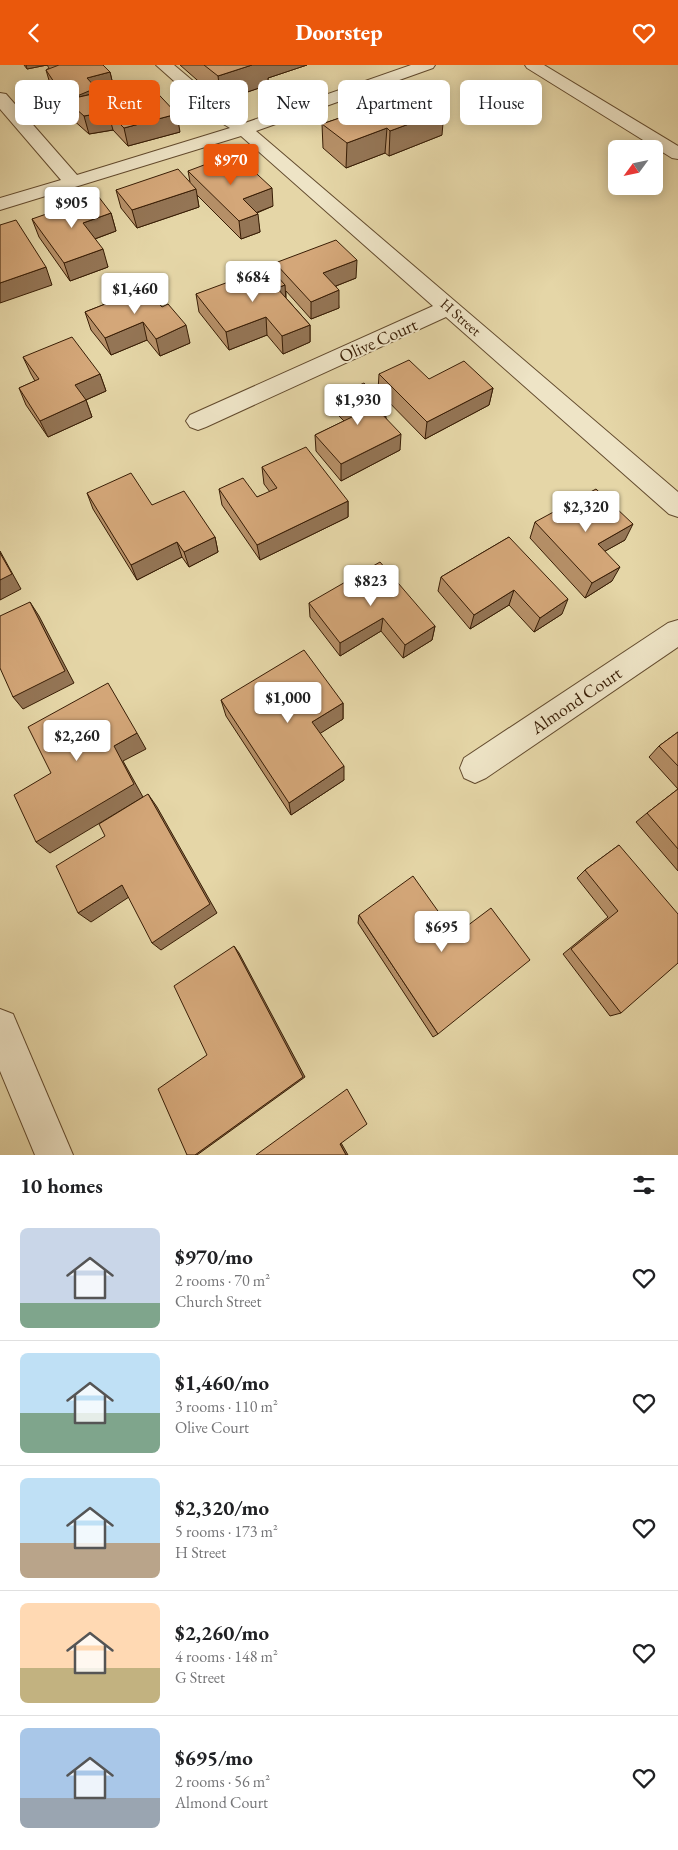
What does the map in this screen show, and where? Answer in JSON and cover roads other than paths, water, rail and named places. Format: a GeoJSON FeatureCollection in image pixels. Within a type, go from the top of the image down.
{"type":"FeatureCollection","features":[{"type":"Feature","properties":{"kind":"street","name":"H Street"},"geometry":{"type":"LineString","coordinates":[[164,65],[226,118],[243,129],[450,307],[678,507]]}},
{"type":"Feature","properties":{"kind":"street"},"geometry":{"type":"LineString","coordinates":[[0,204],[243,129],[427,65]]}},
{"type":"Feature","properties":{"kind":"street"},"geometry":{"type":"LineString","coordinates":[[532,65],[678,154]]}},
{"type":"Feature","properties":{"kind":"street"},"geometry":{"type":"LineString","coordinates":[[0,98],[73,182]]}},
{"type":"Feature","properties":{"kind":"street","name":"Olive Court"},"geometry":{"type":"LineString","coordinates":[[198,421],[450,307]]}},
{"type":"Feature","properties":{"kind":"street","name":"Almond Court"},"geometry":{"type":"LineString","coordinates":[[475,768],[678,632]]}},
{"type":"Feature","properties":{"kind":"street"},"geometry":{"type":"LineString","coordinates":[[0,1028],[54,1155]]}}]}
